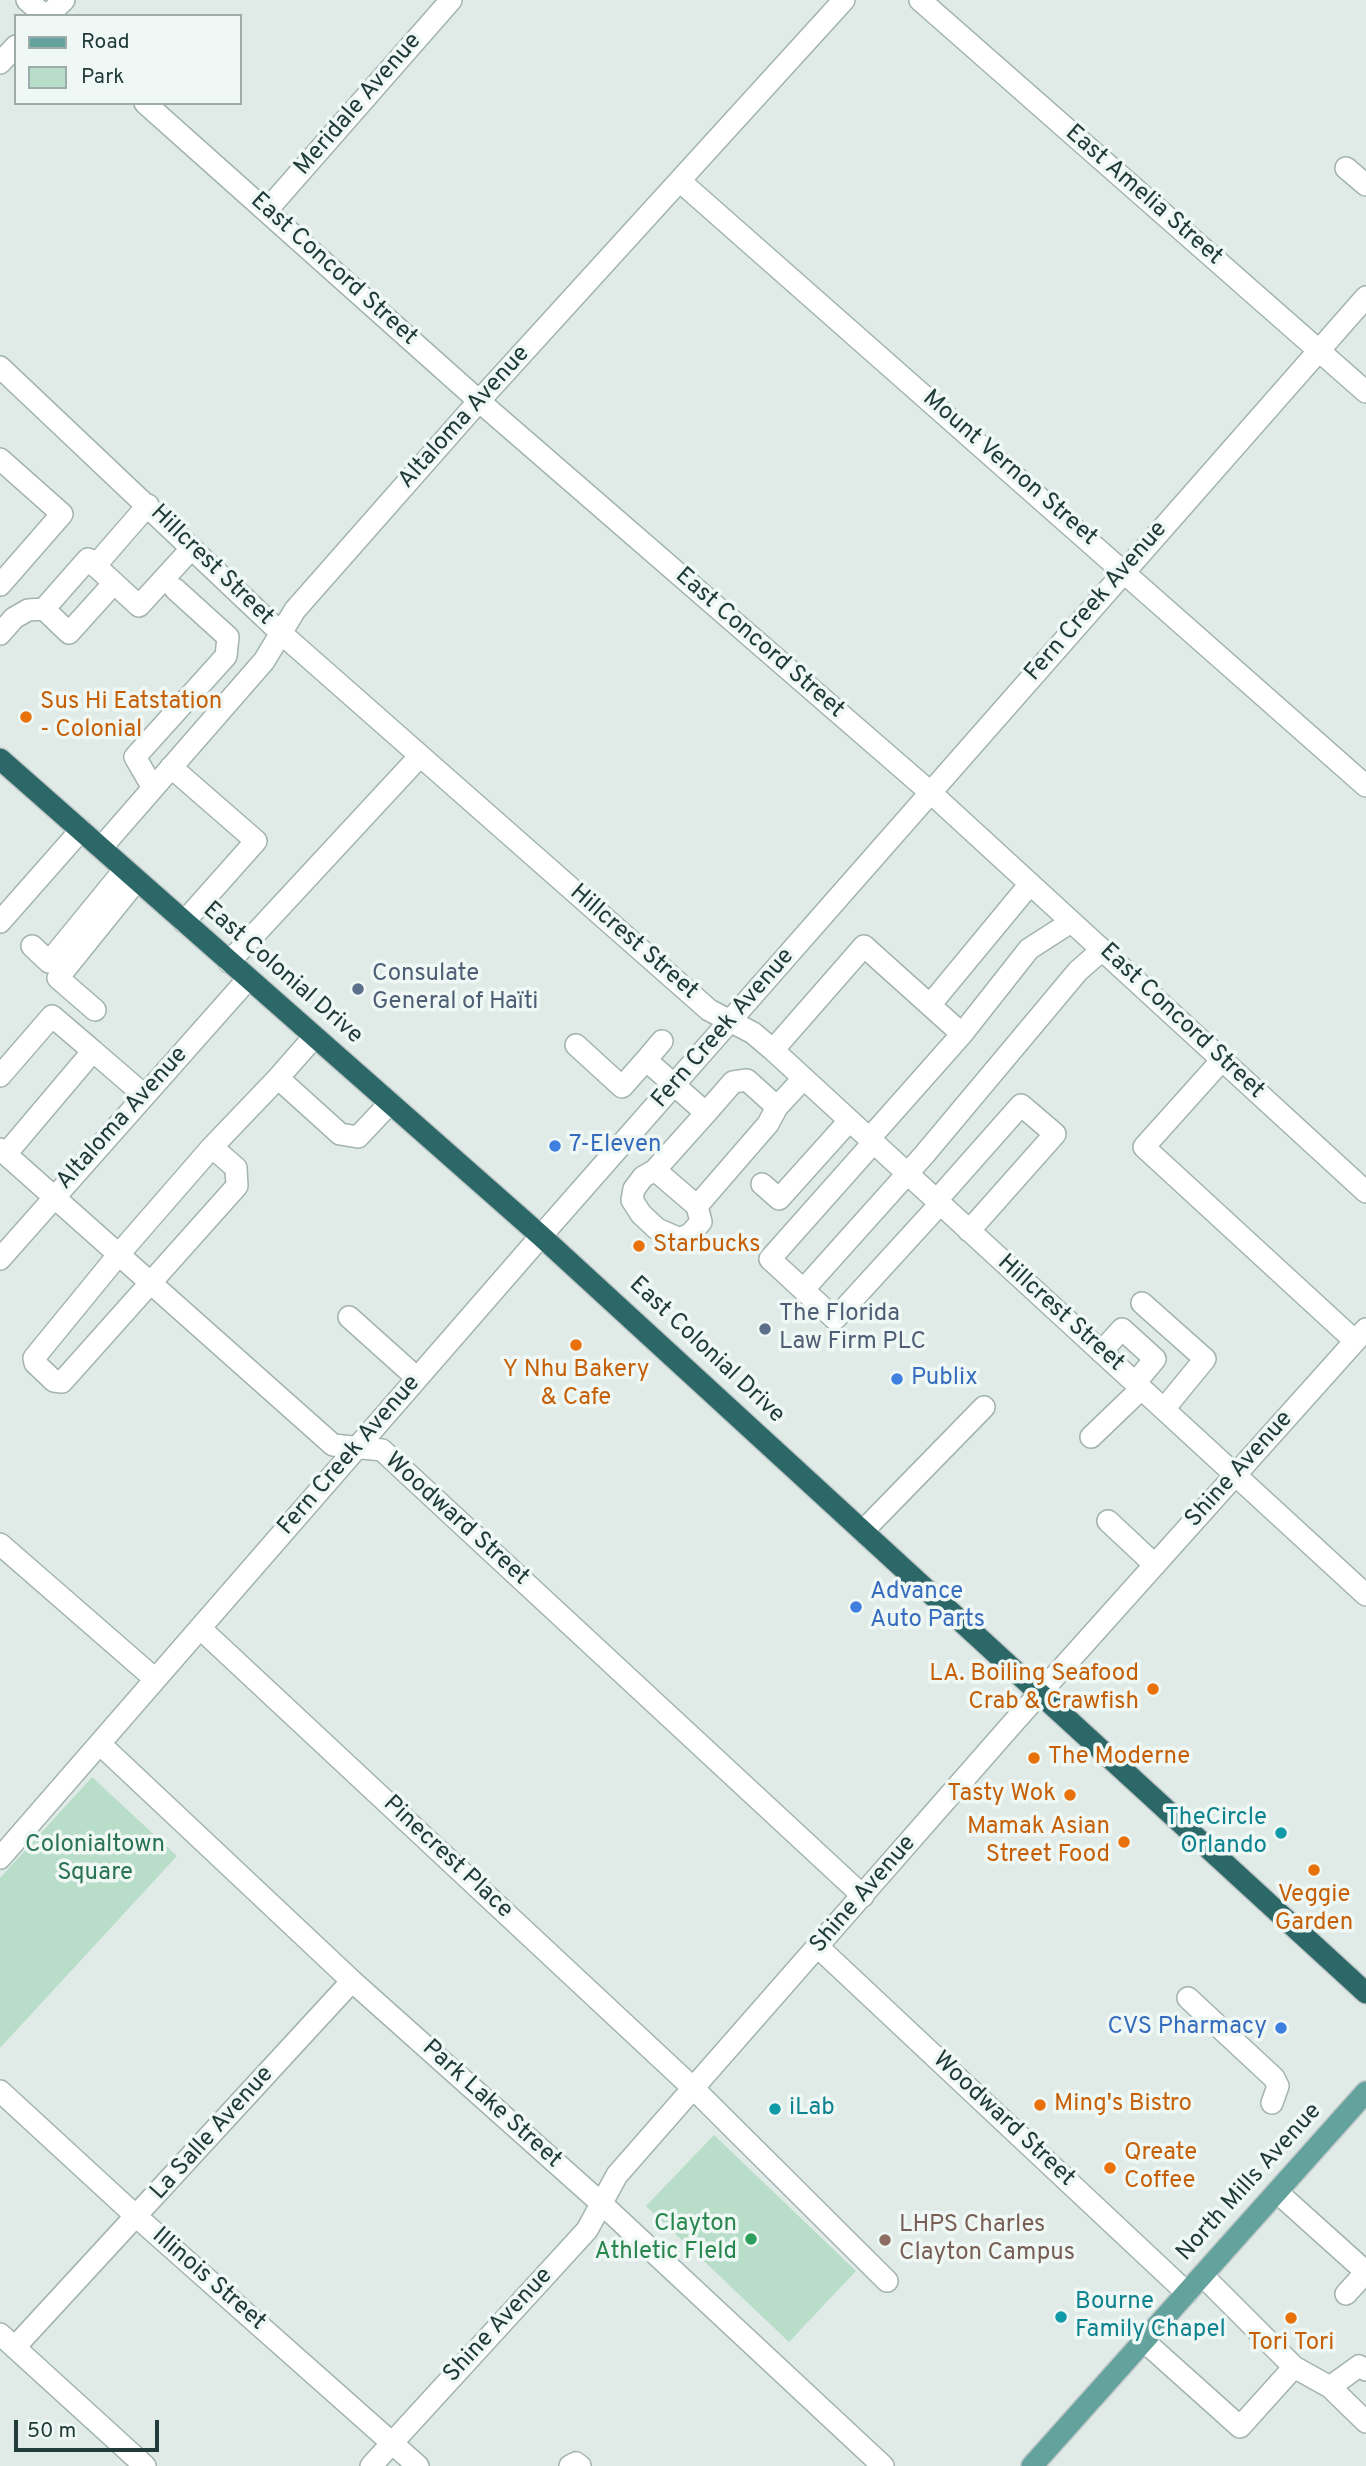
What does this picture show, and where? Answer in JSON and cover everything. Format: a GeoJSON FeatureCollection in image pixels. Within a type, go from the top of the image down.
{"type":"FeatureCollection","features":[{"type":"Feature","properties":{"kind":"highway","name":"East Colonial Drive"},"geometry":{"type":"LineString","coordinates":[[0,759],[541,1236],[1366,1993]]}},
{"type":"Feature","properties":{"kind":"main road","name":"North Mills Avenue"},"geometry":{"type":"LineString","coordinates":[[1032,2466],[1366,2092]]}},
{"type":"Feature","properties":{"kind":"street"},"geometry":{"type":"LineString","coordinates":[[27,0],[44,14]]}},
{"type":"Feature","properties":{"kind":"street"},"geometry":{"type":"LineString","coordinates":[[48,14],[64,0]]}},
{"type":"Feature","properties":{"kind":"street","name":"Meridale Avenue"},"geometry":{"type":"LineString","coordinates":[[267,210],[451,0]]}},
{"type":"Feature","properties":{"kind":"street","name":"Altaloma Avenue"},"geometry":{"type":"LineString","coordinates":[[101,848],[254,673],[282,634],[295,610],[480,401],[844,0]]}},
{"type":"Feature","properties":{"kind":"street","name":"East Amelia Street"},"geometry":{"type":"LineString","coordinates":[[920,0],[1366,392]]}},
{"type":"Feature","properties":{"kind":"street"},"geometry":{"type":"LineString","coordinates":[[0,63],[14,48]]}},
{"type":"Feature","properties":{"kind":"street","name":"East Concord Street"},"geometry":{"type":"LineString","coordinates":[[147,105],[480,401],[930,792],[1366,1192]]}},
{"type":"Feature","properties":{"kind":"street"},"geometry":{"type":"LineString","coordinates":[[1346,168],[1366,185]]}},
{"type":"Feature","properties":{"kind":"street","name":"Mount Vernon Street"},"geometry":{"type":"LineString","coordinates":[[681,182],[1366,786]]}},
{"type":"Feature","properties":{"kind":"street","name":"Fern Creek Avenue"},"geometry":{"type":"LineString","coordinates":[[0,1858],[541,1236],[732,1022],[930,792],[1366,297]]}},
{"type":"Feature","properties":{"kind":"street","name":"Hillcrest Street"},"geometry":{"type":"LineString","coordinates":[[0,368],[282,634],[709,1010],[753,1033],[773,1050],[1366,1595]]}},
{"type":"Feature","properties":{"kind":"street"},"geometry":{"type":"LineString","coordinates":[[0,459],[62,514],[0,585]]}},
{"type":"Feature","properties":{"kind":"street"},"geometry":{"type":"LineString","coordinates":[[95,566],[148,505]]}},
{"type":"Feature","properties":{"kind":"street"},"geometry":{"type":"LineString","coordinates":[[0,634],[29,610],[44,609],[88,559],[139,606],[192,548]]}},
{"type":"Feature","properties":{"kind":"street"},"geometry":{"type":"LineString","coordinates":[[44,609],[69,633],[114,583]]}},
{"type":"Feature","properties":{"kind":"street"},"geometry":{"type":"LineString","coordinates":[[153,788],[135,757],[226,656],[228,637],[175,589]]}},
{"type":"Feature","properties":{"kind":"street"},"geometry":{"type":"LineString","coordinates":[[226,656],[254,673]]}},
{"type":"Feature","properties":{"kind":"street"},"geometry":{"type":"LineString","coordinates":[[229,962],[420,756]]}},
{"type":"Feature","properties":{"kind":"street"},"geometry":{"type":"LineString","coordinates":[[171,767],[256,842],[184,922]]}},
{"type":"Feature","properties":{"kind":"street"},"geometry":{"type":"LineString","coordinates":[[0,922],[81,830]]}},
{"type":"Feature","properties":{"kind":"street"},"geometry":{"type":"LineString","coordinates":[[32,946],[49,962],[131,875]]}},
{"type":"Feature","properties":{"kind":"street"},"geometry":{"type":"LineString","coordinates":[[95,1010],[58,978],[131,875]]}},
{"type":"Feature","properties":{"kind":"street"},"geometry":{"type":"LineString","coordinates":[[930,1005],[1030,884]]}},
{"type":"Feature","properties":{"kind":"street"},"geometry":{"type":"LineString","coordinates":[[969,1231],[1055,1134],[1021,1104],[835,1319],[770,1259],[962,1034],[1029,949],[1071,922]]}},
{"type":"Feature","properties":{"kind":"street"},"geometry":{"type":"LineString","coordinates":[[773,1050],[863,946],[962,1034]]}},
{"type":"Feature","properties":{"kind":"street"},"geometry":{"type":"LineString","coordinates":[[804,1289],[906,1173],[925,1156],[1078,971],[1102,950]]}},
{"type":"Feature","properties":{"kind":"street","name":"Altaloma Avenue"},"geometry":{"type":"LineString","coordinates":[[0,1259],[248,979]]}},
{"type":"Feature","properties":{"kind":"street"},"geometry":{"type":"LineString","coordinates":[[0,1076],[52,1016],[144,1096]]}},
{"type":"Feature","properties":{"kind":"street"},"geometry":{"type":"LineString","coordinates":[[212,1147],[236,1168],[237,1186],[149,1281],[62,1382],[54,1381],[35,1363],[34,1358],[212,1147],[314,1037]]}},
{"type":"Feature","properties":{"kind":"street"},"geometry":{"type":"LineString","coordinates":[[576,1045],[622,1087],[662,1041]]}},
{"type":"Feature","properties":{"kind":"street"},"geometry":{"type":"LineString","coordinates":[[3,1152],[93,1051]]}},
{"type":"Feature","properties":{"kind":"street"},"geometry":{"type":"LineString","coordinates":[[646,1060],[706,1113]]}},
{"type":"Feature","properties":{"kind":"street"},"geometry":{"type":"LineString","coordinates":[[1222,1060],[1144,1147],[1361,1335]]}},
{"type":"Feature","properties":{"kind":"street"},"geometry":{"type":"LineString","coordinates":[[278,1078],[340,1133],[358,1137],[390,1103]]}},
{"type":"Feature","properties":{"kind":"street"},"geometry":{"type":"LineString","coordinates":[[697,1206],[803,1079]]}},
{"type":"Feature","properties":{"kind":"street"},"geometry":{"type":"LineString","coordinates":[[655,1170],[697,1206],[701,1222],[690,1234],[680,1239],[657,1229],[641,1214],[632,1200],[634,1189],[643,1177],[655,1170],[733,1082],[747,1080],[777,1107]]}},
{"type":"Feature","properties":{"kind":"street"},"geometry":{"type":"LineString","coordinates":[[762,1184],[779,1199],[814,1145],[849,1121]]}},
{"type":"Feature","properties":{"kind":"street","name":"Woodward Street"},"geometry":{"type":"LineString","coordinates":[[3,1152],[333,1445],[382,1450],[863,1896]]}},
{"type":"Feature","properties":{"kind":"street"},"geometry":{"type":"LineString","coordinates":[[1142,1303],[1205,1359],[1164,1409]]}},
{"type":"Feature","properties":{"kind":"street"},"geometry":{"type":"LineString","coordinates":[[349,1317],[417,1378]]}},
{"type":"Feature","properties":{"kind":"street"},"geometry":{"type":"LineString","coordinates":[[1091,1437],[1138,1386],[1155,1360],[1122,1329],[1101,1352]]}},
{"type":"Feature","properties":{"kind":"street","name":"Shine Avenue"},"geometry":{"type":"LineString","coordinates":[[371,2466],[587,2231],[617,2175],[1039,1694],[1361,1335]]}},
{"type":"Feature","properties":{"kind":"street"},"geometry":{"type":"LineString","coordinates":[[863,1531],[984,1407]]}},
{"type":"Feature","properties":{"kind":"street"},"geometry":{"type":"LineString","coordinates":[[1108,1521],[1155,1565]]}},
{"type":"Feature","properties":{"kind":"street"},"geometry":{"type":"LineString","coordinates":[[0,1544],[155,1679]]}},
{"type":"Feature","properties":{"kind":"street","name":"Pinecrest Place"},"geometry":{"type":"LineString","coordinates":[[201,1629],[693,2088],[887,2281]]}},
{"type":"Feature","properties":{"kind":"street","name":"Park Lake Street"},"geometry":{"type":"LineString","coordinates":[[100,1744],[352,1981],[602,2204],[883,2466]]}},
{"type":"Feature","properties":{"kind":"street","name":"Woodward Street"},"geometry":{"type":"LineString","coordinates":[[818,1947],[1188,2293]]}},
{"type":"Feature","properties":{"kind":"street","name":"La Salle Avenue"},"geometry":{"type":"LineString","coordinates":[[7,2341],[137,2217],[352,1981]]}},
{"type":"Feature","properties":{"kind":"street"},"geometry":{"type":"LineString","coordinates":[[1188,1998],[1275,2078],[1278,2086],[1272,2103]]}},
{"type":"Feature","properties":{"kind":"street","name":"Illinois Street"},"geometry":{"type":"LineString","coordinates":[[0,2091],[137,2217],[418,2466]]}},
{"type":"Feature","properties":{"kind":"street"},"geometry":{"type":"LineString","coordinates":[[1277,2192],[1366,2272],[1346,2294]]}},
{"type":"Feature","properties":{"kind":"street"},"geometry":{"type":"LineString","coordinates":[[1203,2276],[1294,2367],[1330,2387],[1366,2422]]}},
{"type":"Feature","properties":{"kind":"street"},"geometry":{"type":"LineString","coordinates":[[7,2341],[145,2466]]}},
{"type":"Feature","properties":{"kind":"street"},"geometry":{"type":"LineString","coordinates":[[1144,2341],[1240,2427],[1294,2367]]}},
{"type":"Feature","properties":{"kind":"street"},"geometry":{"type":"LineString","coordinates":[[1330,2387],[1359,2366],[1366,2370]]}},
{"type":"Feature","properties":{"kind":"street"},"geometry":{"type":"LineString","coordinates":[[570,2466],[576,2463],[580,2466]]}},
{"type":"Feature","properties":{"kind":"green space","name":"Colonialtown Square"},"geometry":{"type":"Polygon","coordinates":[[[92,1777],[177,1856],[0,2048],[0,1878],[92,1777]]]}},
{"type":"Feature","properties":{"kind":"green space","name":"Clayton Athletic FIeld"},"geometry":{"type":"Polygon","coordinates":[[[714,2135],[856,2271],[789,2342],[646,2206],[714,2135]]]}},
{"type":"Feature","properties":{"kind":"place","name":"Sus Hi Eatstation - Colonial"},"geometry":{"type":"Point","coordinates":[26,717]}},
{"type":"Feature","properties":{"kind":"place","name":"Consulate General of Haïti"},"geometry":{"type":"Point","coordinates":[358,989]}},
{"type":"Feature","properties":{"kind":"place","name":"7-Eleven"},"geometry":{"type":"Point","coordinates":[555,1146]}},
{"type":"Feature","properties":{"kind":"place","name":"Starbucks"},"geometry":{"type":"Point","coordinates":[639,1246]}},
{"type":"Feature","properties":{"kind":"place","name":"The Florida Law Firm PLC"},"geometry":{"type":"Point","coordinates":[765,1329]}},
{"type":"Feature","properties":{"kind":"place","name":"Y Nhu Bakery & Cafe"},"geometry":{"type":"Point","coordinates":[576,1345]}},
{"type":"Feature","properties":{"kind":"place","name":"Publix"},"geometry":{"type":"Point","coordinates":[897,1379]}},
{"type":"Feature","properties":{"kind":"place","name":"Advance Auto Parts"},"geometry":{"type":"Point","coordinates":[856,1607]}},
{"type":"Feature","properties":{"kind":"place","name":"LA. Boiling Seafood Crab & Crawfish"},"geometry":{"type":"Point","coordinates":[1153,1689]}},
{"type":"Feature","properties":{"kind":"place","name":"The Moderne"},"geometry":{"type":"Point","coordinates":[1034,1758]}},
{"type":"Feature","properties":{"kind":"place","name":"Tasty Wok"},"geometry":{"type":"Point","coordinates":[1070,1795]}},
{"type":"Feature","properties":{"kind":"place","name":"TheCircle Orlando"},"geometry":{"type":"Point","coordinates":[1281,1833]}},
{"type":"Feature","properties":{"kind":"place","name":"Mamak Asian Street Food"},"geometry":{"type":"Point","coordinates":[1124,1842]}},
{"type":"Feature","properties":{"kind":"place","name":"Veggie Garden"},"geometry":{"type":"Point","coordinates":[1314,1870]}},
{"type":"Feature","properties":{"kind":"place","name":"CVS Pharmacy"},"geometry":{"type":"Point","coordinates":[1281,2028]}},
{"type":"Feature","properties":{"kind":"place","name":"Ming's Bistro"},"geometry":{"type":"Point","coordinates":[1040,2105]}},
{"type":"Feature","properties":{"kind":"place","name":"iLab"},"geometry":{"type":"Point","coordinates":[775,2109]}},
{"type":"Feature","properties":{"kind":"place","name":"Qreate Coffee"},"geometry":{"type":"Point","coordinates":[1110,2168]}},
{"type":"Feature","properties":{"kind":"place","name":"Clayton Athletic FIeld"},"geometry":{"type":"Point","coordinates":[751,2239]}},
{"type":"Feature","properties":{"kind":"place","name":"LHPS Charles Clayton Campus"},"geometry":{"type":"Point","coordinates":[885,2240]}},
{"type":"Feature","properties":{"kind":"place","name":"Bourne Family Chapel"},"geometry":{"type":"Point","coordinates":[1061,2317]}},
{"type":"Feature","properties":{"kind":"place","name":"Tori Tori"},"geometry":{"type":"Point","coordinates":[1291,2318]}}]}
